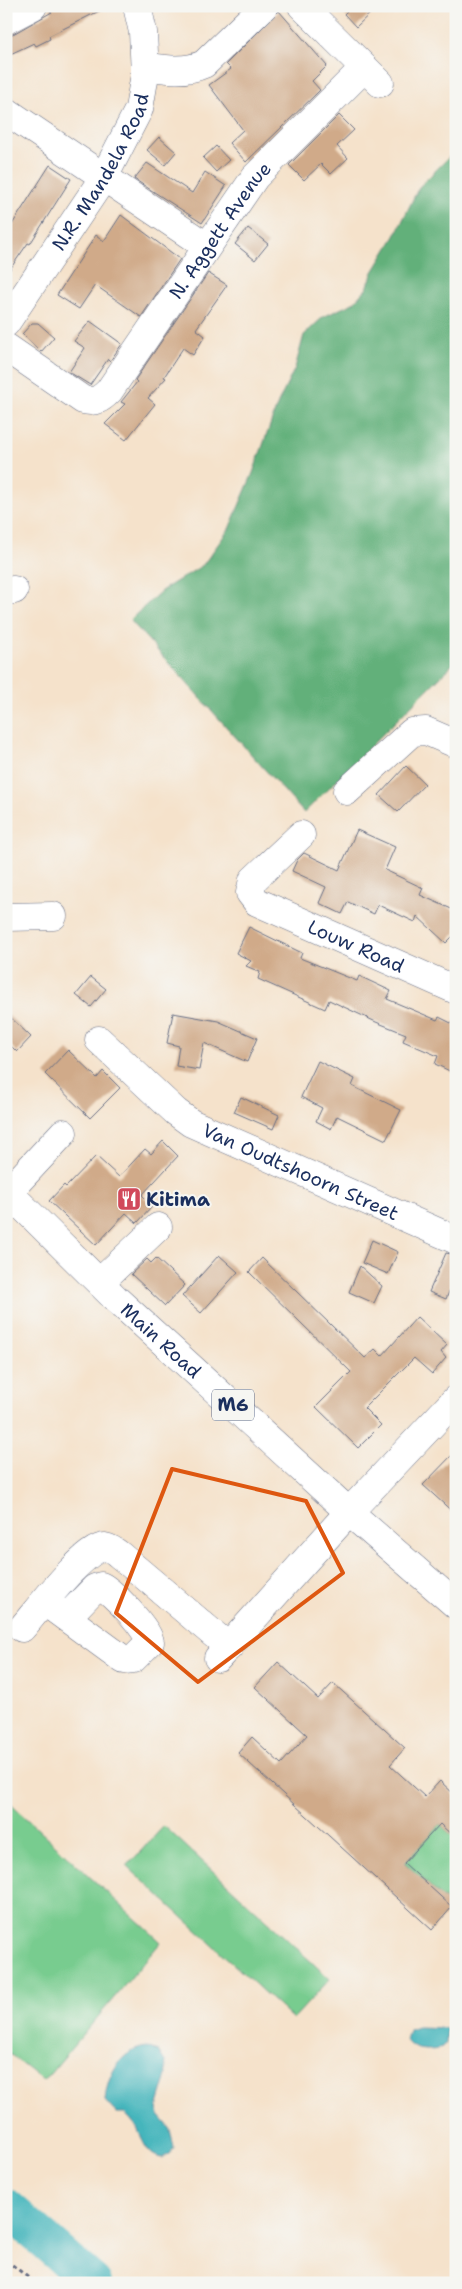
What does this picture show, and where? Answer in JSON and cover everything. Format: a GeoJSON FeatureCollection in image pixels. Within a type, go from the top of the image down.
{"type":"FeatureCollection","features":[{"type":"Feature","properties":{"kind":"street"},"geometry":{"type":"LineString","coordinates":[[6,20],[33,6]]}},
{"type":"Feature","properties":{"kind":"street","name":"N.R. Mandela Road"},"geometry":{"type":"LineString","coordinates":[[6,323],[104,177],[139,109],[145,66],[143,32],[137,6]]}},
{"type":"Feature","properties":{"kind":"street"},"geometry":{"type":"LineString","coordinates":[[145,66],[181,70],[204,64],[264,6]]}},
{"type":"Feature","properties":{"kind":"street","name":"N. Aggett Avenue"},"geometry":{"type":"LineString","coordinates":[[6,347],[83,400],[89,402],[102,398],[109,390],[255,177],[372,76],[302,6]]}},
{"type":"Feature","properties":{"kind":"street"},"geometry":{"type":"LineString","coordinates":[[6,111],[206,246]]}},
{"type":"Feature","properties":{"kind":"street"},"geometry":{"type":"LineString","coordinates":[[347,791],[412,732],[426,731],[456,744]]}},
{"type":"Feature","properties":{"kind":"street","name":"Louw Road"},"geometry":{"type":"LineString","coordinates":[[300,835],[253,880],[250,893],[257,902],[456,990]]}},
{"type":"Feature","properties":{"kind":"street"},"geometry":{"type":"LineString","coordinates":[[6,918],[53,916]]}},
{"type":"Feature","properties":{"kind":"street","name":"Van Oudtshoorn Street"},"geometry":{"type":"LineString","coordinates":[[100,1040],[152,1090],[191,1123],[456,1240]]}},
{"type":"Feature","properties":{"kind":"street"},"geometry":{"type":"LineString","coordinates":[[7,1191],[63,1133]]}},
{"type":"Feature","properties":{"kind":"street","name":"Main Road"},"geometry":{"type":"LineString","coordinates":[[7,1191],[100,1282],[349,1512],[456,1604]]}},
{"type":"Feature","properties":{"kind":"street"},"geometry":{"type":"LineString","coordinates":[[100,1282],[158,1227]]}},
{"type":"Feature","properties":{"kind":"street"},"geometry":{"type":"LineString","coordinates":[[22,1628],[63,1579],[92,1552],[105,1547],[122,1557],[223,1653],[349,1512],[456,1399]]}},
{"type":"Feature","properties":{"kind":"street"},"geometry":{"type":"LineString","coordinates":[[45,1602],[67,1617]]}},
{"type":"Feature","properties":{"kind":"path"},"geometry":{"type":"LineString","coordinates":[[6,2260],[35,2283]]}},
{"type":"Feature","properties":{"kind":"highlighted area"},"geometry":{"type":"Polygon","coordinates":[[[172,1469],[306,1501],[343,1573],[198,1682],[116,1613],[172,1469]]]}},
{"type":"Feature","properties":{"kind":"green space"},"geometry":{"type":"Polygon","coordinates":[[[456,150],[456,661],[304,813],[130,620],[161,591],[203,565],[229,529],[253,473],[278,403],[295,368],[304,335],[323,317],[353,303],[367,288],[373,272],[395,236],[419,187],[456,150]]]}},
{"type":"Feature","properties":{"kind":"green space"},"geometry":{"type":"Polygon","coordinates":[[[6,1800],[161,1942],[44,2081],[6,2051],[6,1800]]]}},
{"type":"Feature","properties":{"kind":"green space"},"geometry":{"type":"Polygon","coordinates":[[[440,1824],[456,1839],[456,1910],[405,1863],[440,1824]]]}},
{"type":"Feature","properties":{"kind":"green space"},"geometry":{"type":"Polygon","coordinates":[[[164,1826],[330,1979],[293,2019],[127,1866],[164,1826]]]}},
{"type":"Feature","properties":{"kind":"water"},"geometry":{"type":"Polygon","coordinates":[[[418,2027],[447,2028],[446,2043],[443,2048],[422,2050],[409,2044],[406,2040],[409,2030],[418,2027]]]}},
{"type":"Feature","properties":{"kind":"water"},"geometry":{"type":"Polygon","coordinates":[[[148,2047],[159,2052],[165,2062],[167,2075],[157,2108],[159,2115],[169,2127],[174,2147],[170,2154],[162,2158],[148,2150],[136,2126],[125,2113],[116,2113],[105,2101],[112,2073],[117,2065],[130,2053],[148,2047]]]}},
{"type":"Feature","properties":{"kind":"building"},"geometry":{"type":"Polygon","coordinates":[[[49,6],[109,6],[49,36],[50,39],[36,46],[34,43],[6,56],[6,35],[13,34],[52,12],[49,6]]]}},
{"type":"Feature","properties":{"kind":"building"},"geometry":{"type":"Polygon","coordinates":[[[352,6],[378,6],[356,27],[344,14],[352,6]]]}},
{"type":"Feature","properties":{"kind":"building"},"geometry":{"type":"Polygon","coordinates":[[[279,11],[327,66],[312,81],[320,90],[246,162],[229,143],[243,130],[209,85],[231,69],[226,64],[279,11]]]}},
{"type":"Feature","properties":{"kind":"building"},"geometry":{"type":"Polygon","coordinates":[[[339,115],[354,130],[337,146],[348,158],[331,174],[321,164],[304,180],[289,165],[339,115]]]}},
{"type":"Feature","properties":{"kind":"building"},"geometry":{"type":"Polygon","coordinates":[[[159,137],[176,152],[165,165],[147,150],[159,137]]]}},
{"type":"Feature","properties":{"kind":"building"},"geometry":{"type":"Polygon","coordinates":[[[216,146],[229,160],[216,172],[203,158],[216,146]]]}},
{"type":"Feature","properties":{"kind":"building"},"geometry":{"type":"Polygon","coordinates":[[[147,163],[192,193],[205,172],[226,186],[202,223],[134,179],[147,163]]]}},
{"type":"Feature","properties":{"kind":"building"},"geometry":{"type":"Polygon","coordinates":[[[50,165],[71,179],[30,244],[28,243],[6,275],[6,234],[50,165]]]}},
{"type":"Feature","properties":{"kind":"building"},"geometry":{"type":"Polygon","coordinates":[[[121,215],[180,259],[141,317],[95,285],[79,309],[57,295],[96,235],[104,241],[121,215]]]}},
{"type":"Feature","properties":{"kind":"building"},"geometry":{"type":"Polygon","coordinates":[[[248,228],[268,244],[255,260],[235,244],[248,228]]]}},
{"type":"Feature","properties":{"kind":"building"},"geometry":{"type":"Polygon","coordinates":[[[208,273],[227,285],[196,329],[205,336],[193,355],[183,348],[164,377],[166,378],[148,398],[155,404],[126,440],[105,424],[125,404],[121,402],[137,382],[135,380],[208,273]]]}},
{"type":"Feature","properties":{"kind":"building"},"geometry":{"type":"Polygon","coordinates":[[[90,321],[122,344],[110,361],[108,359],[90,385],[69,372],[85,348],[74,341],[90,321]]]}},
{"type":"Feature","properties":{"kind":"building"},"geometry":{"type":"Polygon","coordinates":[[[32,323],[38,323],[54,337],[41,352],[22,334],[32,323]]]}},
{"type":"Feature","properties":{"kind":"building"},"geometry":{"type":"Polygon","coordinates":[[[406,766],[425,784],[398,812],[379,795],[406,766]]]}},
{"type":"Feature","properties":{"kind":"building"},"geometry":{"type":"Polygon","coordinates":[[[357,830],[395,847],[385,870],[423,888],[420,895],[456,911],[456,933],[446,943],[417,916],[415,922],[378,905],[374,914],[348,902],[342,914],[319,903],[326,887],[292,871],[297,860],[304,853],[339,870],[357,830]]]}},
{"type":"Feature","properties":{"kind":"building"},"geometry":{"type":"Polygon","coordinates":[[[249,927],[302,953],[300,958],[357,981],[359,976],[391,991],[387,999],[437,1020],[439,1017],[453,1024],[456,1019],[456,1074],[435,1064],[438,1056],[403,1041],[406,1034],[329,1000],[325,1009],[258,979],[260,972],[246,966],[251,961],[236,953],[249,927]]]}},
{"type":"Feature","properties":{"kind":"building"},"geometry":{"type":"Polygon","coordinates":[[[91,977],[106,989],[91,1007],[76,995],[91,977]]]}},
{"type":"Feature","properties":{"kind":"building"},"geometry":{"type":"Polygon","coordinates":[[[6,1013],[31,1037],[17,1052],[6,1041],[6,1013]]]}},
{"type":"Feature","properties":{"kind":"building"},"geometry":{"type":"Polygon","coordinates":[[[173,1013],[218,1021],[257,1038],[247,1062],[204,1043],[199,1070],[176,1066],[179,1046],[167,1043],[173,1013]]]}},
{"type":"Feature","properties":{"kind":"building"},"geometry":{"type":"Polygon","coordinates":[[[68,1050],[97,1078],[103,1071],[120,1088],[90,1118],[45,1074],[68,1050]]]}},
{"type":"Feature","properties":{"kind":"building"},"geometry":{"type":"Polygon","coordinates":[[[318,1061],[355,1079],[352,1086],[401,1110],[386,1140],[337,1116],[331,1129],[316,1121],[322,1108],[301,1097],[318,1061]]]}},
{"type":"Feature","properties":{"kind":"building"},"geometry":{"type":"Polygon","coordinates":[[[241,1097],[279,1115],[273,1129],[234,1112],[241,1097]]]}},
{"type":"Feature","properties":{"kind":"building"},"geometry":{"type":"Polygon","coordinates":[[[163,1141],[178,1156],[142,1195],[153,1206],[137,1223],[126,1213],[96,1245],[49,1201],[64,1185],[66,1187],[96,1156],[119,1177],[145,1149],[151,1154],[163,1141]]]}},
{"type":"Feature","properties":{"kind":"building"},"geometry":{"type":"Polygon","coordinates":[[[372,1240],[398,1252],[388,1274],[362,1263],[372,1240]]]}},
{"type":"Feature","properties":{"kind":"building"},"geometry":{"type":"Polygon","coordinates":[[[446,1253],[456,1255],[456,1275],[446,1299],[429,1292],[446,1253]]]}},
{"type":"Feature","properties":{"kind":"building"},"geometry":{"type":"Polygon","coordinates":[[[219,1255],[238,1272],[201,1313],[182,1296],[219,1255]]]}},
{"type":"Feature","properties":{"kind":"building"},"geometry":{"type":"Polygon","coordinates":[[[156,1258],[185,1285],[165,1306],[131,1274],[147,1259],[151,1263],[156,1258]]]}},
{"type":"Feature","properties":{"kind":"building"},"geometry":{"type":"Polygon","coordinates":[[[262,1258],[365,1358],[375,1349],[382,1356],[417,1317],[447,1345],[441,1352],[446,1358],[432,1374],[414,1358],[364,1408],[381,1425],[358,1448],[316,1407],[351,1372],[249,1272],[262,1258]]]}},
{"type":"Feature","properties":{"kind":"building"},"geometry":{"type":"Polygon","coordinates":[[[360,1266],[382,1286],[374,1303],[349,1292],[360,1266]]]}},
{"type":"Feature","properties":{"kind":"building"},"geometry":{"type":"Polygon","coordinates":[[[456,1451],[456,1515],[423,1485],[456,1451]]]}},
{"type":"Feature","properties":{"kind":"building"},"geometry":{"type":"Polygon","coordinates":[[[278,1662],[318,1699],[333,1683],[405,1748],[390,1765],[425,1797],[440,1781],[456,1796],[456,1839],[440,1824],[404,1863],[452,1907],[432,1930],[238,1753],[252,1737],[281,1764],[307,1735],[255,1687],[278,1662]]]}},
{"type":"Feature","properties":{"kind":"waterway"},"geometry":{"type":"LineString","coordinates":[[6,2207],[93,2283]]}},
{"type":"Feature","properties":{"kind":"place","name":"Kitima"},"geometry":{"type":"Point","coordinates":[129,1199]}}]}
